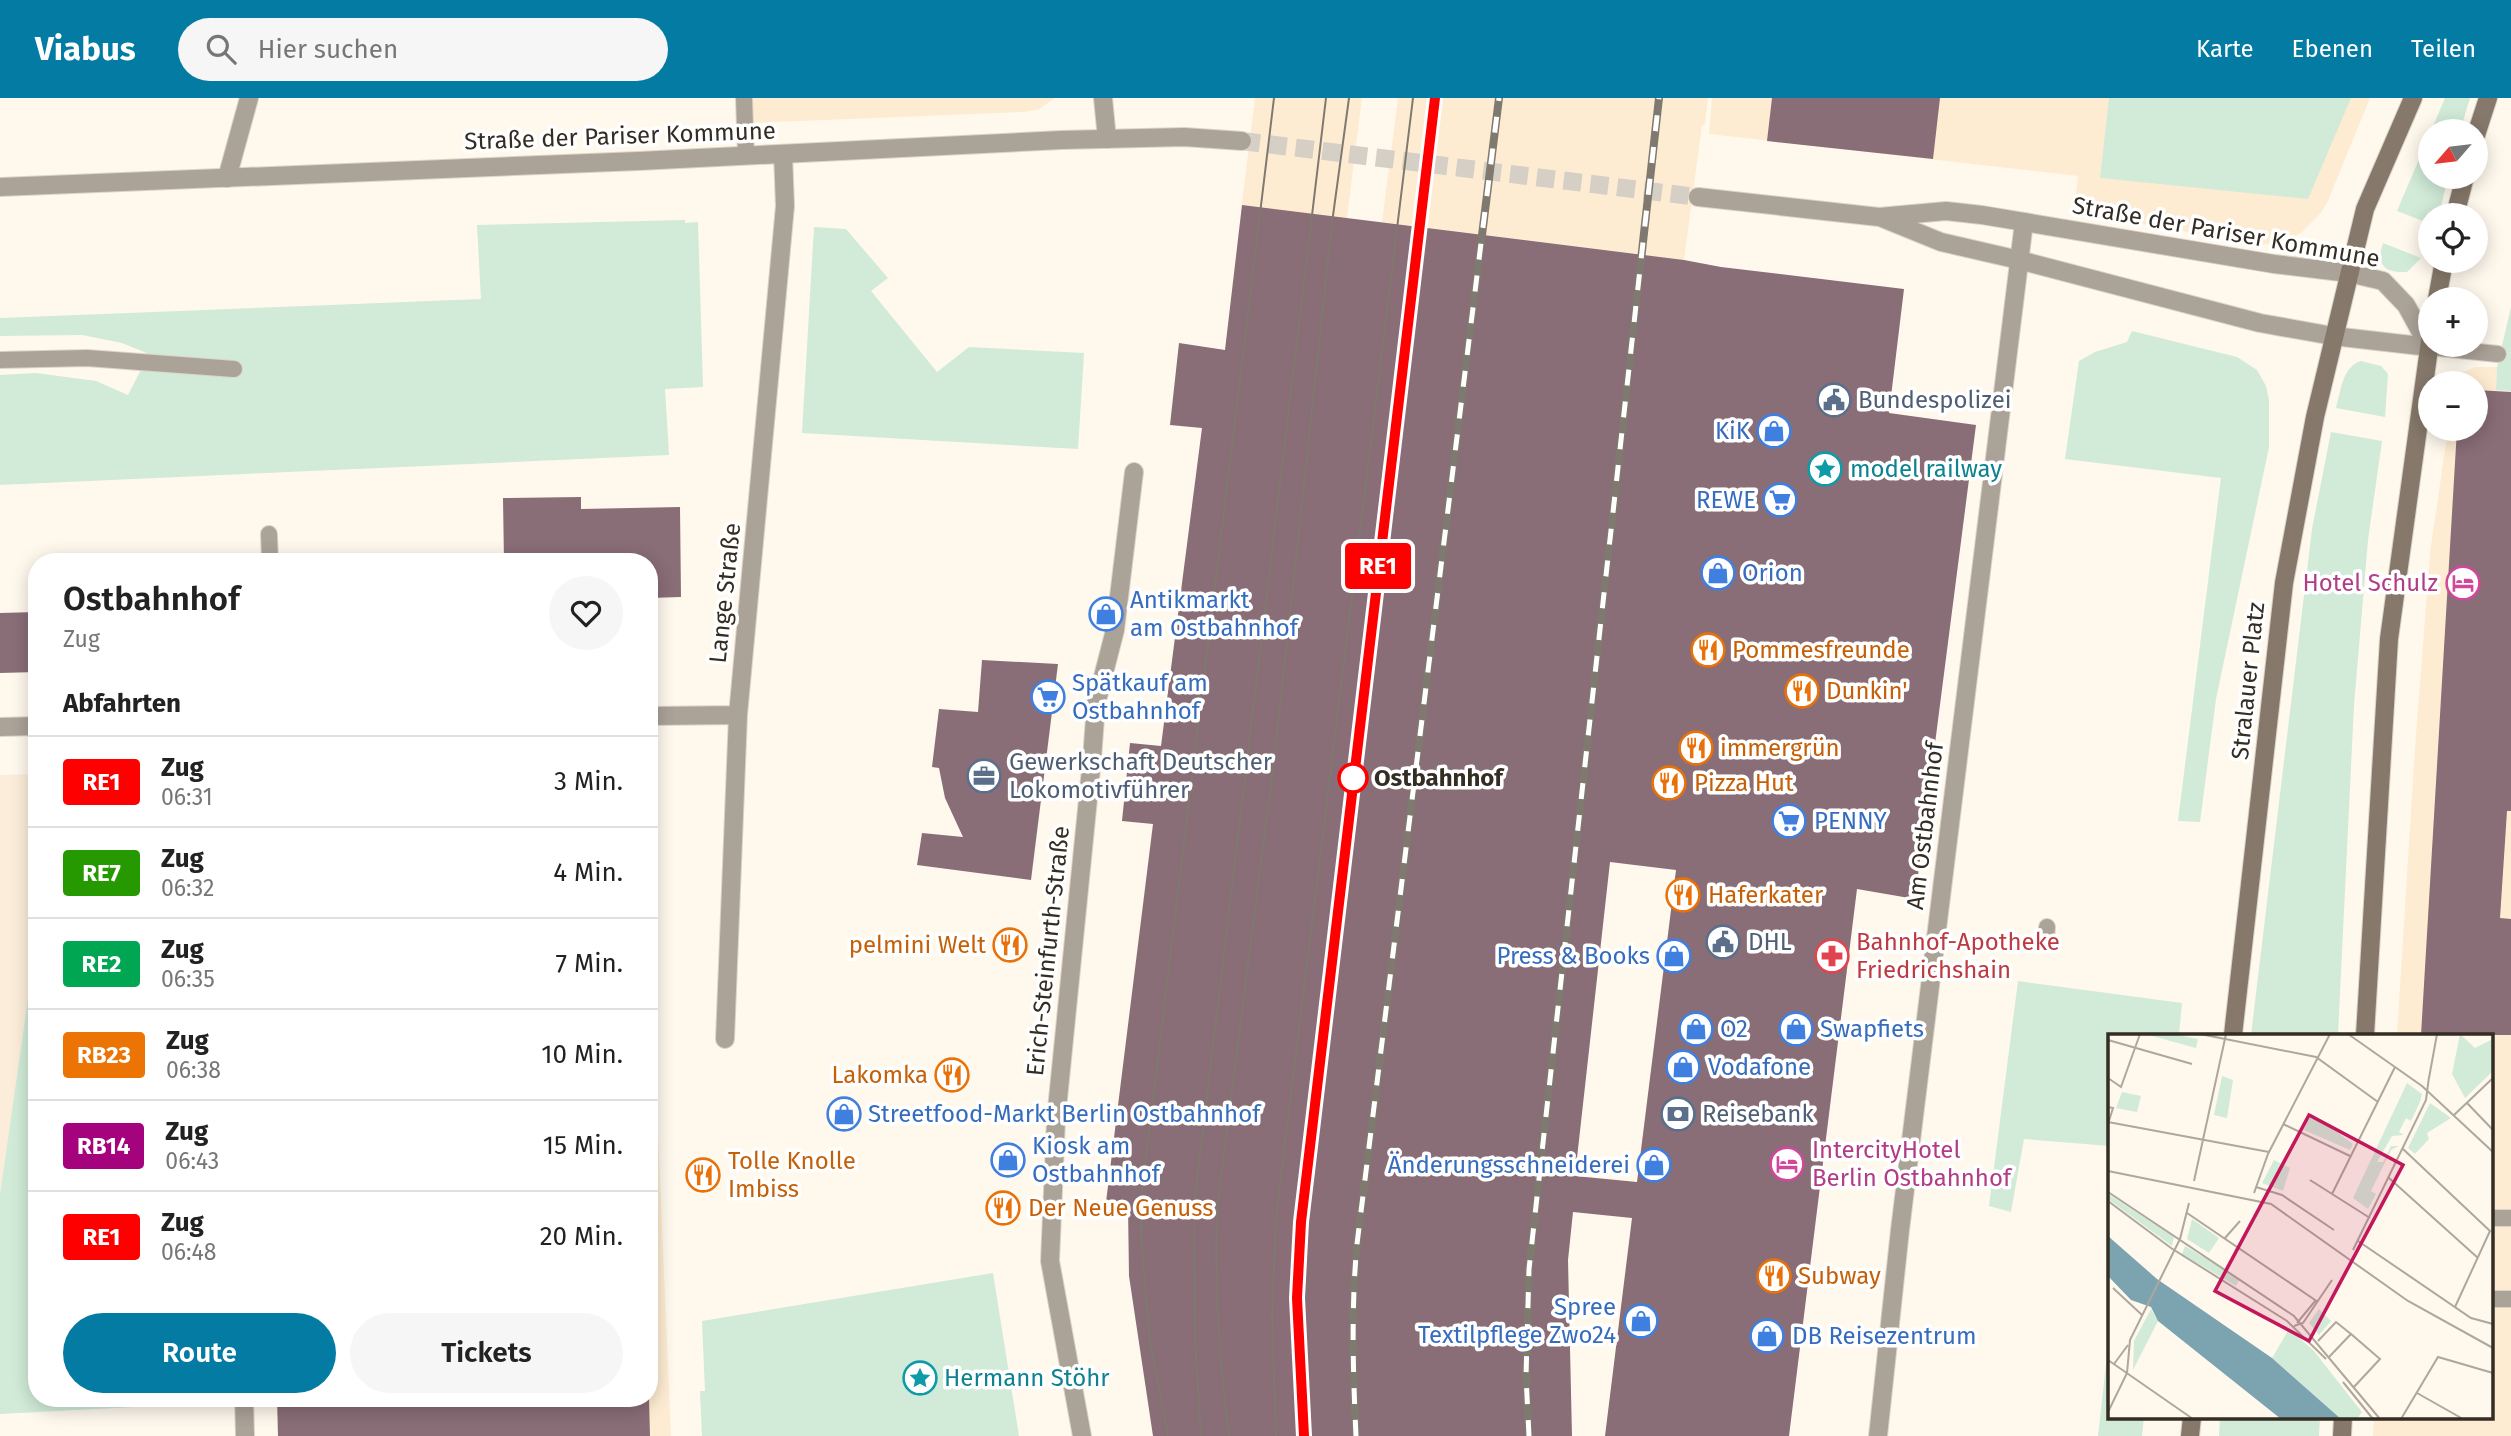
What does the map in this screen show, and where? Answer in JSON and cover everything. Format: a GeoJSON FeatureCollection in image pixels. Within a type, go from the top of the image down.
{"type":"FeatureCollection","features":[{"type":"Feature","properties":{"kind":"main road","name":"Stralauer Platz"},"geometry":{"type":"LineString","coordinates":[[2233,1034],[2284,583],[2315,418],[2365,209],[2413,98]]}},
{"type":"Feature","properties":{"kind":"main road"},"geometry":{"type":"LineString","coordinates":[[2481,119],[2488,98]]}},
{"type":"Feature","properties":{"kind":"main road"},"geometry":{"type":"LineString","coordinates":[[2365,1034],[2389,639],[2428,357]]}},
{"type":"Feature","properties":{"kind":"main road"},"geometry":{"type":"LineString","coordinates":[[2190,1436],[2192,1418]]}},
{"type":"Feature","properties":{"kind":"main road"},"geometry":{"type":"LineString","coordinates":[[2342,1436],[2343,1418]]}},
{"type":"Feature","properties":{"kind":"street"},"geometry":{"type":"LineString","coordinates":[[227,178],[249,98]]}},
{"type":"Feature","properties":{"kind":"street"},"geometry":{"type":"LineString","coordinates":[[1103,98],[1107,139]]}},
{"type":"Feature","properties":{"kind":"street","name":"Straße der Pariser Kommune"},"geometry":{"type":"LineString","coordinates":[[0,187],[1107,139],[1184,137],[1242,141]]}},
{"type":"Feature","properties":{"kind":"street","name":"Lange Straße"},"geometry":{"type":"LineString","coordinates":[[725,1039],[738,715],[785,206],[783,154]]}},
{"type":"Feature","properties":{"kind":"street","name":"Straße der Pariser Kommune"},"geometry":{"type":"LineString","coordinates":[[1698,197],[1879,217],[1946,211],[2274,264],[2349,273],[2383,281],[2406,305],[2418,322]]}},
{"type":"Feature","properties":{"kind":"street","name":"Straße der Pariser Kommune"},"geometry":{"type":"LineString","coordinates":[[1879,217],[1941,242],[2259,323],[2333,336],[2418,340]]}},
{"type":"Feature","properties":{"kind":"street","name":"Am Ostbahnhof"},"geometry":{"type":"LineString","coordinates":[[1878,1436],[1901,1218],[2024,222]]}},
{"type":"Feature","properties":{"kind":"street","name":"Erich-Steinfurth-Straße"},"geometry":{"type":"LineString","coordinates":[[1082,1436],[1050,1261],[1056,1119],[1096,704],[1115,630],[1133,472]]}},
{"type":"Feature","properties":{"kind":"street"},"geometry":{"type":"LineString","coordinates":[[658,716],[738,715]]}},
{"type":"Feature","properties":{"kind":"street"},"geometry":{"type":"LineString","coordinates":[[0,727],[28,726]]}},
{"type":"Feature","properties":{"kind":"street"},"geometry":{"type":"LineString","coordinates":[[244,1407],[245,1436]]}},
{"type":"Feature","properties":{"kind":"lane"},"geometry":{"type":"LineString","coordinates":[[744,98],[746,156]]}},
{"type":"Feature","properties":{"kind":"lane"},"geometry":{"type":"LineString","coordinates":[[2488,352],[2498,354]]}},
{"type":"Feature","properties":{"kind":"lane"},"geometry":{"type":"LineString","coordinates":[[0,360],[87,358],[234,369]]}},
{"type":"Feature","properties":{"kind":"lane"},"geometry":{"type":"LineString","coordinates":[[269,534],[270,553]]}},
{"type":"Feature","properties":{"kind":"shaded area"},"geometry":{"type":"Polygon","coordinates":[[[751,98],[1055,98],[1039,109],[1025,112],[752,123],[751,98]]]}},
{"type":"Feature","properties":{"kind":"shaded area"},"geometry":{"type":"Polygon","coordinates":[[[1255,98],[1362,98],[1346,225],[1241,211],[1255,98]]]}},
{"type":"Feature","properties":{"kind":"shaded area"},"geometry":{"type":"Polygon","coordinates":[[[1398,98],[1708,98],[1684,260],[1382,222],[1398,98]]]}},
{"type":"Feature","properties":{"kind":"shaded area"},"geometry":{"type":"Polygon","coordinates":[[[1712,98],[2370,98],[2320,214],[2301,233],[2284,241],[2261,245],[2074,212],[2078,176],[1709,134],[1712,98]]]}},
{"type":"Feature","properties":{"kind":"shaded area"},"geometry":{"type":"Polygon","coordinates":[[[2475,367],[2497,367],[2496,390],[2511,391],[2511,1436],[2373,1436],[2374,1418],[2494,1418],[2494,1034],[2397,1034],[2430,553],[2446,441],[2488,441],[2488,371],[2466,371],[2475,367]]]}},
{"type":"Feature","properties":{"kind":"shaded area"},"geometry":{"type":"Polygon","coordinates":[[[28,774],[28,998],[0,1194],[0,775],[28,774]]]}},
{"type":"Feature","properties":{"kind":"shaded area"},"geometry":{"type":"Polygon","coordinates":[[[658,1133],[671,1436],[279,1436],[277,1407],[658,1407],[658,1133]]]}},
{"type":"Feature","properties":{"kind":"green space"},"geometry":{"type":"Polygon","coordinates":[[[2109,98],[2351,98],[2308,199],[2100,178],[2109,98]]]}},
{"type":"Feature","properties":{"kind":"green space"},"geometry":{"type":"Polygon","coordinates":[[[2445,98],[2470,98],[2464,119],[2436,119],[2445,98]]]}},
{"type":"Feature","properties":{"kind":"green space"},"geometry":{"type":"Polygon","coordinates":[[[2418,162],[2418,189],[2445,189],[2442,203],[2418,203],[2418,219],[2397,211],[2418,162]]]}},
{"type":"Feature","properties":{"kind":"green space"},"geometry":{"type":"Polygon","coordinates":[[[685,220],[685,223],[698,222],[703,387],[665,389],[669,455],[0,485],[0,375],[36,373],[96,381],[128,395],[149,354],[122,343],[82,335],[0,336],[0,318],[481,299],[477,225],[685,220]]]}},
{"type":"Feature","properties":{"kind":"green space"},"geometry":{"type":"Polygon","coordinates":[[[814,227],[846,229],[888,278],[871,291],[937,372],[969,347],[1084,353],[1078,449],[802,433],[814,227]]]}},
{"type":"Feature","properties":{"kind":"green space"},"geometry":{"type":"Polygon","coordinates":[[[2383,243],[2418,257],[2418,261],[2407,272],[2393,271],[2381,262],[2383,243]]]}},
{"type":"Feature","properties":{"kind":"green space"},"geometry":{"type":"Polygon","coordinates":[[[2511,307],[2511,391],[2496,390],[2497,367],[2511,307]]]}},
{"type":"Feature","properties":{"kind":"green space"},"geometry":{"type":"Polygon","coordinates":[[[2132,331],[2237,357],[2257,370],[2266,386],[2269,400],[2269,447],[2216,699],[2200,822],[2178,821],[2221,478],[2065,459],[2079,361],[2095,352],[2127,342],[2132,331]]]}},
{"type":"Feature","properties":{"kind":"green space"},"geometry":{"type":"Polygon","coordinates":[[[2361,361],[2381,366],[2388,374],[2385,417],[2336,408],[2346,374],[2361,361]]]}},
{"type":"Feature","properties":{"kind":"green space"},"geometry":{"type":"Polygon","coordinates":[[[2331,432],[2382,441],[2368,540],[2354,705],[2338,1034],[2251,1034],[2312,529],[2331,432]]]}},
{"type":"Feature","properties":{"kind":"green space"},"geometry":{"type":"Polygon","coordinates":[[[2018,981],[2182,1003],[2179,1034],[2108,1034],[2108,1146],[2024,1139],[2011,1212],[1989,1206],[2018,981]]]}},
{"type":"Feature","properties":{"kind":"green space"},"geometry":{"type":"Polygon","coordinates":[[[28,998],[28,1407],[134,1407],[0,1414],[0,1194],[28,998]]]}},
{"type":"Feature","properties":{"kind":"green space"},"geometry":{"type":"Polygon","coordinates":[[[993,1273],[1019,1436],[702,1436],[700,1391],[705,1391],[702,1321],[993,1273]]]}},
{"type":"Feature","properties":{"kind":"green space"},"geometry":{"type":"Polygon","coordinates":[[[2108,1347],[2108,1418],[2144,1418],[2142,1436],[2098,1436],[2108,1347]]]}},
{"type":"Feature","properties":{"kind":"green space"},"geometry":{"type":"Polygon","coordinates":[[[2220,1418],[2320,1418],[2319,1436],[2219,1436],[2220,1418]]]}},
{"type":"Feature","properties":{"kind":"building"},"geometry":{"type":"Polygon","coordinates":[[[1772,98],[1940,98],[1933,159],[1767,141],[1772,98]]]}},
{"type":"Feature","properties":{"kind":"building"},"geometry":{"type":"Polygon","coordinates":[[[1242,205],[1904,289],[1889,413],[1976,425],[1915,899],[1857,889],[1789,1436],[1605,1436],[1632,1218],[1573,1212],[1568,1260],[1572,1436],[1153,1436],[1129,1276],[1128,1205],[1106,1202],[1153,824],[1122,821],[1130,743],[1161,746],[1202,428],[1170,425],[1179,343],[1225,350],[1242,205]],[[1610,862],[1575,1176],[1637,1182],[1676,870],[1610,862]]]}},
{"type":"Feature","properties":{"kind":"building"},"geometry":{"type":"Polygon","coordinates":[[[2488,391],[2511,392],[2511,811],[2507,811],[2500,918],[2511,919],[2511,1035],[2421,1034],[2456,441],[2488,441],[2488,391]]]}},
{"type":"Feature","properties":{"kind":"building"},"geometry":{"type":"Polygon","coordinates":[[[581,497],[581,509],[680,507],[681,597],[658,598],[658,553],[504,553],[503,498],[581,497]]]}},
{"type":"Feature","properties":{"kind":"building"},"geometry":{"type":"Polygon","coordinates":[[[28,612],[28,672],[0,673],[0,613],[28,612]]]}},
{"type":"Feature","properties":{"kind":"building"},"geometry":{"type":"Polygon","coordinates":[[[982,660],[1058,664],[1031,880],[917,865],[922,833],[963,837],[945,798],[939,768],[932,767],[939,709],[978,712],[982,660]]]}},
{"type":"Feature","properties":{"kind":"building"},"geometry":{"type":"Polygon","coordinates":[[[277,1407],[649,1407],[650,1436],[278,1436],[277,1407]]]}},
{"type":"Feature","properties":{"kind":"tunnel"},"geometry":{"type":"LineString","coordinates":[[1242,141],[1698,197]]}},
{"type":"Feature","properties":{"kind":"tram line"},"geometry":{"type":"LineString","coordinates":[[1168,1436],[1150,1342],[1141,1238],[1141,1198],[1274,98]]}},
{"type":"Feature","properties":{"kind":"tram line"},"geometry":{"type":"LineString","coordinates":[[1201,1436],[1195,1340],[1194,1205],[1326,98]]}},
{"type":"Feature","properties":{"kind":"tram line"},"geometry":{"type":"LineString","coordinates":[[1229,1436],[1218,1322],[1217,1208],[1275,753],[1332,223],[1349,98]]}},
{"type":"Feature","properties":{"kind":"tram line"},"geometry":{"type":"LineString","coordinates":[[1276,1436],[1272,1317],[1276,1217],[1413,98]]}},
{"type":"Feature","properties":{"kind":"railway"},"geometry":{"type":"LineString","coordinates":[[1303,1436],[1297,1298],[1302,1222],[1435,98]]}},
{"type":"Feature","properties":{"kind":"railway"},"geometry":{"type":"LineString","coordinates":[[1356,1436],[1353,1340],[1357,1244],[1499,98]]}},
{"type":"Feature","properties":{"kind":"railway"},"geometry":{"type":"LineString","coordinates":[[1529,1436],[1526,1376],[1529,1269],[1659,98]]}},
{"type":"Feature","properties":{"kind":"train","name":"RE1"},"geometry":{"type":"LineString","coordinates":[[1304,1436],[1297,1298],[1301,1222],[1435,98]]}},
{"type":"Feature","properties":{"kind":"place","name":"Bundespolizei"},"geometry":{"type":"Point","coordinates":[1834,400]}},
{"type":"Feature","properties":{"kind":"place","name":"KiK"},"geometry":{"type":"Point","coordinates":[1774,431]}},
{"type":"Feature","properties":{"kind":"place","name":"model railway"},"geometry":{"type":"Point","coordinates":[1825,469]}},
{"type":"Feature","properties":{"kind":"place","name":"REWE"},"geometry":{"type":"Point","coordinates":[1780,500]}},
{"type":"Feature","properties":{"kind":"place","name":"Orion"},"geometry":{"type":"Point","coordinates":[1718,573]}},
{"type":"Feature","properties":{"kind":"place","name":"Hotel Schulz"},"geometry":{"type":"Point","coordinates":[2463,583]}},
{"type":"Feature","properties":{"kind":"place","name":"Antikmarkt am Ostbahnhof"},"geometry":{"type":"Point","coordinates":[1106,614]}},
{"type":"Feature","properties":{"kind":"place","name":"Pommesfreunde"},"geometry":{"type":"Point","coordinates":[1708,650]}},
{"type":"Feature","properties":{"kind":"place","name":"Dunkin'"},"geometry":{"type":"Point","coordinates":[1802,691]}},
{"type":"Feature","properties":{"kind":"place","name":"Spätkauf am Ostbahnhof"},"geometry":{"type":"Point","coordinates":[1048,697]}},
{"type":"Feature","properties":{"kind":"place","name":"immergrün"},"geometry":{"type":"Point","coordinates":[1696,748]}},
{"type":"Feature","properties":{"kind":"place","name":"Gewerkschaft Deutscher Lokomotivführer"},"geometry":{"type":"Point","coordinates":[984,776]}},
{"type":"Feature","properties":{"kind":"place","name":"Ostbahnhof"},"geometry":{"type":"Point","coordinates":[1353,778]}},
{"type":"Feature","properties":{"kind":"place","name":"Pizza Hut"},"geometry":{"type":"Point","coordinates":[1669,783]}},
{"type":"Feature","properties":{"kind":"place","name":"PENNY"},"geometry":{"type":"Point","coordinates":[1789,821]}},
{"type":"Feature","properties":{"kind":"place","name":"Haferkater"},"geometry":{"type":"Point","coordinates":[1683,895]}},
{"type":"Feature","properties":{"kind":"place","name":"DHL"},"geometry":{"type":"Point","coordinates":[1723,942]}},
{"type":"Feature","properties":{"kind":"place","name":"pelmini Welt"},"geometry":{"type":"Point","coordinates":[1010,945]}},
{"type":"Feature","properties":{"kind":"place","name":"Press & Books"},"geometry":{"type":"Point","coordinates":[1674,956]}},
{"type":"Feature","properties":{"kind":"place","name":"Bahnhof-Apotheke Friedrichshain"},"geometry":{"type":"Point","coordinates":[1832,956]}},
{"type":"Feature","properties":{"kind":"place","name":"O2"},"geometry":{"type":"Point","coordinates":[1696,1029]}},
{"type":"Feature","properties":{"kind":"place","name":"Swapfiets"},"geometry":{"type":"Point","coordinates":[1796,1029]}},
{"type":"Feature","properties":{"kind":"place","name":"Vodafone"},"geometry":{"type":"Point","coordinates":[1683,1067]}},
{"type":"Feature","properties":{"kind":"place","name":"Lakomka"},"geometry":{"type":"Point","coordinates":[952,1075]}},
{"type":"Feature","properties":{"kind":"place","name":"Streetfood-Markt Berlin Ostbahnhof"},"geometry":{"type":"Point","coordinates":[844,1114]}},
{"type":"Feature","properties":{"kind":"place","name":"Reisebank"},"geometry":{"type":"Point","coordinates":[1678,1114]}},
{"type":"Feature","properties":{"kind":"place","name":"Kiosk am Ostbahnhof"},"geometry":{"type":"Point","coordinates":[1008,1160]}},
{"type":"Feature","properties":{"kind":"place","name":"IntercityHotel Berlin Ostbahnhof"},"geometry":{"type":"Point","coordinates":[1787,1164]}},
{"type":"Feature","properties":{"kind":"place","name":"Änderungsschneiderei"},"geometry":{"type":"Point","coordinates":[1654,1165]}},
{"type":"Feature","properties":{"kind":"place","name":"Tolle Knolle Imbiss"},"geometry":{"type":"Point","coordinates":[703,1175]}},
{"type":"Feature","properties":{"kind":"place","name":"Der Neue Genuss"},"geometry":{"type":"Point","coordinates":[1003,1208]}},
{"type":"Feature","properties":{"kind":"place","name":"Subway"},"geometry":{"type":"Point","coordinates":[1774,1276]}},
{"type":"Feature","properties":{"kind":"place","name":"Spree Textilpflege Zwo24"},"geometry":{"type":"Point","coordinates":[1641,1321]}},
{"type":"Feature","properties":{"kind":"place","name":"DB Reisezentrum"},"geometry":{"type":"Point","coordinates":[1767,1336]}},
{"type":"Feature","properties":{"kind":"place","name":"Hermann Stöhr"},"geometry":{"type":"Point","coordinates":[920,1378]}}]}
